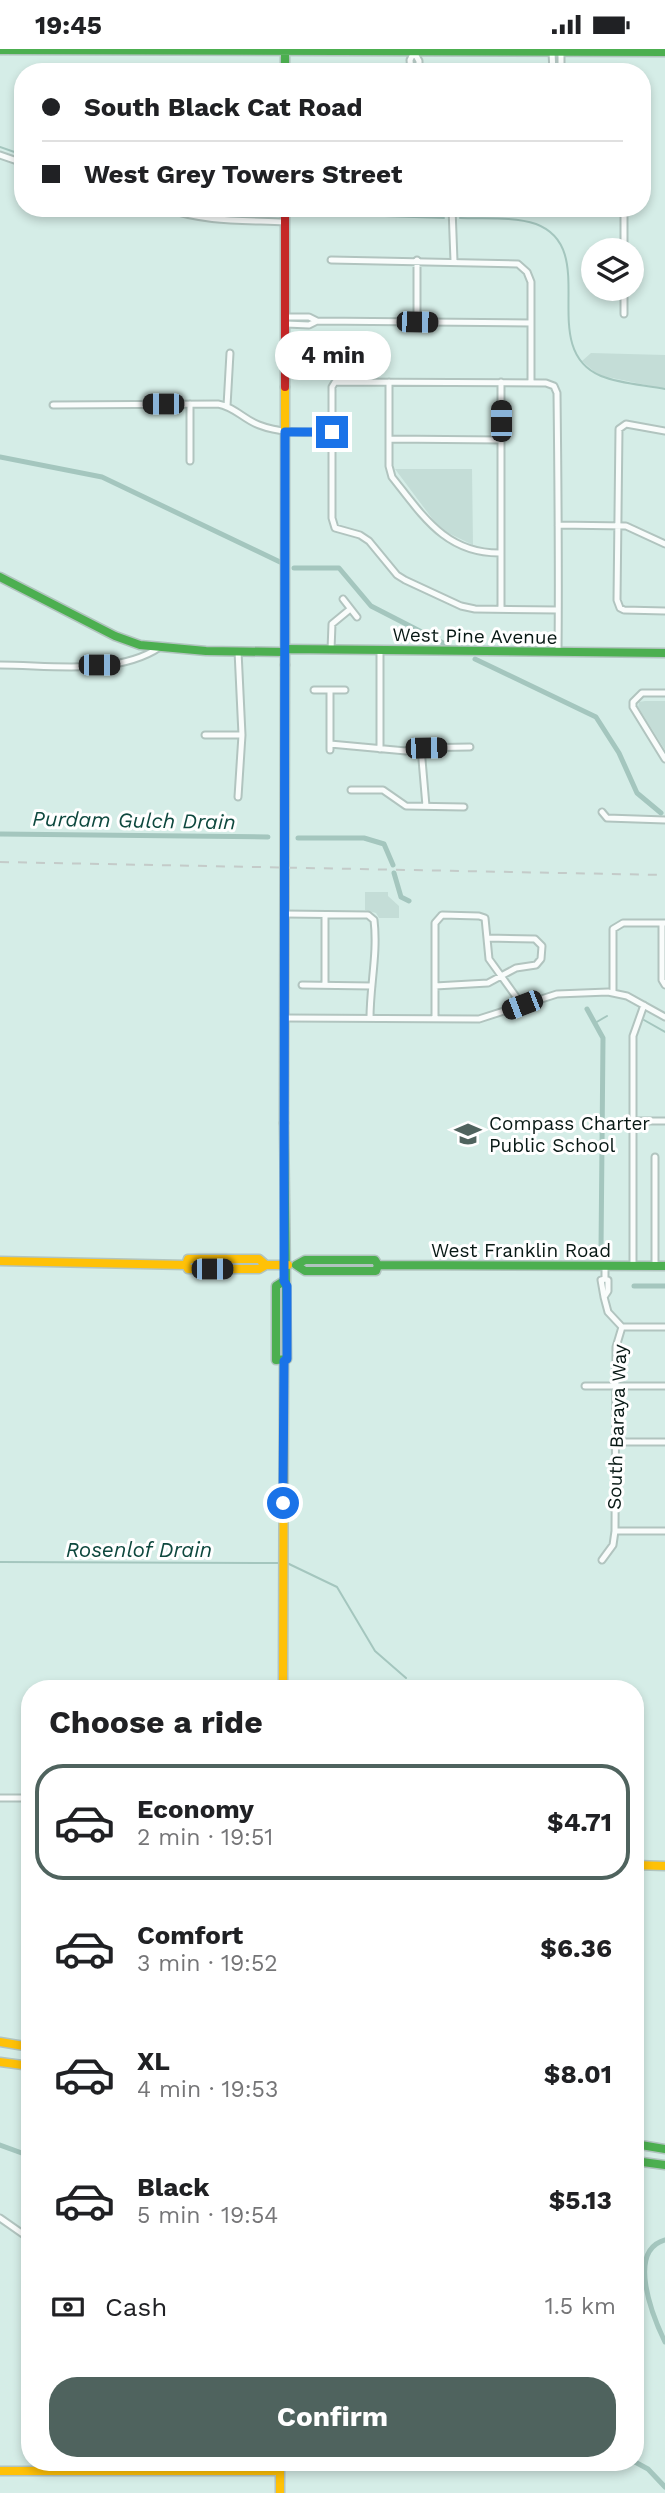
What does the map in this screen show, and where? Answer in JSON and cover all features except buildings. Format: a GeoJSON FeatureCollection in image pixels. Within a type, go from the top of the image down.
{"type":"FeatureCollection","features":[{"type":"Feature","properties":{"kind":"main road"},"geometry":{"type":"LineString","coordinates":[[0,50],[665,52]]}},
{"type":"Feature","properties":{"kind":"main road"},"geometry":{"type":"LineString","coordinates":[[283,1680],[284,1361],[276,1360],[276,1286],[284,1281],[285,217]]}},
{"type":"Feature","properties":{"kind":"main road","name":"West Pine Avenue"},"geometry":{"type":"LineString","coordinates":[[0,577],[115,636],[140,645],[238,651],[665,653]]}},
{"type":"Feature","properties":{"kind":"main road","name":"West Franklin Road"},"geometry":{"type":"LineString","coordinates":[[0,1261],[186,1265],[188,1259],[259,1259],[266,1265],[296,1265],[305,1260],[375,1260],[378,1265],[665,1266]]}},
{"type":"Feature","properties":{"kind":"main road"},"geometry":{"type":"LineString","coordinates":[[644,1865],[665,1866]]}},
{"type":"Feature","properties":{"kind":"main road"},"geometry":{"type":"LineString","coordinates":[[0,2042],[21,2046]]}},
{"type":"Feature","properties":{"kind":"main road"},"geometry":{"type":"LineString","coordinates":[[0,2062],[21,2065]]}},
{"type":"Feature","properties":{"kind":"main road"},"geometry":{"type":"LineString","coordinates":[[644,2143],[665,2146]]}},
{"type":"Feature","properties":{"kind":"main road"},"geometry":{"type":"LineString","coordinates":[[644,2162],[665,2165]]}},
{"type":"Feature","properties":{"kind":"main road"},"geometry":{"type":"LineString","coordinates":[[0,2471],[21,2471]]}},
{"type":"Feature","properties":{"kind":"main road"},"geometry":{"type":"LineString","coordinates":[[280,2471],[280,2493]]}},
{"type":"Feature","properties":{"kind":"street"},"geometry":{"type":"LineString","coordinates":[[555,63],[557,52]]}},
{"type":"Feature","properties":{"kind":"street"},"geometry":{"type":"LineString","coordinates":[[557,52],[559,63]]}},
{"type":"Feature","properties":{"kind":"street"},"geometry":{"type":"LineString","coordinates":[[201,217],[285,222]]}},
{"type":"Feature","properties":{"kind":"street"},"geometry":{"type":"LineString","coordinates":[[453,217],[454,261]]}},
{"type":"Feature","properties":{"kind":"street"},"geometry":{"type":"LineString","coordinates":[[624,217],[624,238]]}},
{"type":"Feature","properties":{"kind":"street"},"geometry":{"type":"LineString","coordinates":[[331,260],[512,263],[524,268],[531,282],[531,383]]}},
{"type":"Feature","properties":{"kind":"street"},"geometry":{"type":"LineString","coordinates":[[417,260],[417,322]]}},
{"type":"Feature","properties":{"kind":"street"},"geometry":{"type":"LineString","coordinates":[[624,301],[624,314]]}},
{"type":"Feature","properties":{"kind":"street"},"geometry":{"type":"LineString","coordinates":[[286,321],[309,317],[317,321],[531,323]]}},
{"type":"Feature","properties":{"kind":"street"},"geometry":{"type":"LineString","coordinates":[[228,406],[230,353]]}},
{"type":"Feature","properties":{"kind":"street"},"geometry":{"type":"LineString","coordinates":[[389,381],[389,466],[392,477],[431,527],[478,552],[501,553]]}},
{"type":"Feature","properties":{"kind":"street"},"geometry":{"type":"LineString","coordinates":[[558,610],[468,608],[397,575],[369,541],[335,528],[332,517],[332,387],[335,382],[501,382],[546,383],[554,386],[557,393],[558,525],[558,610],[558,652]]}},
{"type":"Feature","properties":{"kind":"street"},"geometry":{"type":"LineString","coordinates":[[501,382],[501,610]]}},
{"type":"Feature","properties":{"kind":"street"},"geometry":{"type":"LineString","coordinates":[[190,404],[190,461]]}},
{"type":"Feature","properties":{"kind":"street"},"geometry":{"type":"LineString","coordinates":[[53,405],[228,406],[255,423],[285,432],[332,432]]}},
{"type":"Feature","properties":{"kind":"street"},"geometry":{"type":"LineString","coordinates":[[665,431],[622,425],[618,434],[617,526],[617,600],[620,608],[628,611],[665,611]]}},
{"type":"Feature","properties":{"kind":"street"},"geometry":{"type":"LineString","coordinates":[[389,439],[501,440]]}},
{"type":"Feature","properties":{"kind":"street"},"geometry":{"type":"LineString","coordinates":[[558,525],[617,526],[633,529],[665,544]]}},
{"type":"Feature","properties":{"kind":"street"},"geometry":{"type":"LineString","coordinates":[[343,599],[349,610],[358,617]]}},
{"type":"Feature","properties":{"kind":"street"},"geometry":{"type":"LineString","coordinates":[[331,650],[332,624],[349,610]]}},
{"type":"Feature","properties":{"kind":"street"},"geometry":{"type":"LineString","coordinates":[[0,665],[119,665],[144,658],[160,647]]}},
{"type":"Feature","properties":{"kind":"street"},"geometry":{"type":"LineString","coordinates":[[380,650],[380,749]]}},
{"type":"Feature","properties":{"kind":"street"},"geometry":{"type":"LineString","coordinates":[[238,651],[242,735],[238,797]]}},
{"type":"Feature","properties":{"kind":"street"},"geometry":{"type":"LineString","coordinates":[[314,689],[345,690]]}},
{"type":"Feature","properties":{"kind":"street"},"geometry":{"type":"LineString","coordinates":[[330,689],[330,747],[406,751],[470,747]]}},
{"type":"Feature","properties":{"kind":"street"},"geometry":{"type":"LineString","coordinates":[[665,693],[642,693],[634,698],[633,707],[665,759]]}},
{"type":"Feature","properties":{"kind":"street"},"geometry":{"type":"LineString","coordinates":[[205,735],[242,735]]}},
{"type":"Feature","properties":{"kind":"street"},"geometry":{"type":"LineString","coordinates":[[421,748],[426,806]]}},
{"type":"Feature","properties":{"kind":"street"},"geometry":{"type":"LineString","coordinates":[[351,790],[383,790],[406,806],[464,807]]}},
{"type":"Feature","properties":{"kind":"street"},"geometry":{"type":"LineString","coordinates":[[602,812],[607,818],[615,820],[665,820]]}},
{"type":"Feature","properties":{"kind":"street"},"geometry":{"type":"LineString","coordinates":[[285,914],[368,915],[372,918],[375,970],[370,1018]]}},
{"type":"Feature","properties":{"kind":"street"},"geometry":{"type":"LineString","coordinates":[[325,985],[326,915]]}},
{"type":"Feature","properties":{"kind":"street"},"geometry":{"type":"LineString","coordinates":[[435,1018],[435,923],[438,917],[467,915],[485,918],[489,959],[522,1005]]}},
{"type":"Feature","properties":{"kind":"street"},"geometry":{"type":"LineString","coordinates":[[613,992],[612,932],[616,926],[623,923],[663,923],[662,980],[665,985]]}},
{"type":"Feature","properties":{"kind":"street"},"geometry":{"type":"LineString","coordinates":[[435,986],[472,986],[502,978],[516,968],[536,965],[540,961],[540,942],[533,939],[487,938]]}},
{"type":"Feature","properties":{"kind":"street"},"geometry":{"type":"LineString","coordinates":[[302,985],[372,986]]}},
{"type":"Feature","properties":{"kind":"street"},"geometry":{"type":"LineString","coordinates":[[285,1018],[479,1019],[557,994],[613,992],[665,1017]]}},
{"type":"Feature","properties":{"kind":"street"},"geometry":{"type":"LineString","coordinates":[[633,1266],[633,1035],[644,1005]]}},
{"type":"Feature","properties":{"kind":"street"},"geometry":{"type":"LineString","coordinates":[[633,1121],[665,1121]]}},
{"type":"Feature","properties":{"kind":"street"},"geometry":{"type":"LineString","coordinates":[[655,1157],[655,1266]]}},
{"type":"Feature","properties":{"kind":"street","name":"South Baraya Way"},"geometry":{"type":"LineString","coordinates":[[602,1560],[613,1545],[615,1531],[616,1347],[621,1327],[608,1312],[601,1291],[601,1280],[605,1279],[605,1265]]}},
{"type":"Feature","properties":{"kind":"street"},"geometry":{"type":"LineString","coordinates":[[621,1327],[665,1327]]}},
{"type":"Feature","properties":{"kind":"street"},"geometry":{"type":"LineString","coordinates":[[585,1386],[665,1386]]}},
{"type":"Feature","properties":{"kind":"street"},"geometry":{"type":"LineString","coordinates":[[615,1442],[665,1442]]}},
{"type":"Feature","properties":{"kind":"street"},"geometry":{"type":"LineString","coordinates":[[615,1531],[665,1531]]}},
{"type":"Feature","properties":{"kind":"street"},"geometry":{"type":"LineString","coordinates":[[0,1798],[21,1798]]}},
{"type":"Feature","properties":{"kind":"street"},"geometry":{"type":"LineString","coordinates":[[0,2218],[21,2233]]}},
{"type":"Feature","properties":{"kind":"shaded area"},"geometry":{"type":"Polygon","coordinates":[[[591,353],[665,355],[665,389],[598,375],[582,361],[591,353]]]}},
{"type":"Feature","properties":{"kind":"shaded area"},"geometry":{"type":"Polygon","coordinates":[[[395,469],[472,469],[473,545],[440,529],[395,469]]]}},
{"type":"Feature","properties":{"kind":"shaded area"},"geometry":{"type":"Polygon","coordinates":[[[665,701],[665,750],[638,707],[639,702],[665,701]]]}},
{"type":"Feature","properties":{"kind":"shaded area"},"geometry":{"type":"Polygon","coordinates":[[[365,892],[388,892],[388,896],[399,906],[399,918],[379,918],[376,913],[365,910],[365,892]]]}},
{"type":"Feature","properties":{"kind":"waterway"},"geometry":{"type":"LineString","coordinates":[[0,147],[14,152]]}},
{"type":"Feature","properties":{"kind":"waterway"},"geometry":{"type":"LineString","coordinates":[[414,217],[444,218]]}},
{"type":"Feature","properties":{"kind":"waterway"},"geometry":{"type":"LineString","coordinates":[[460,218],[527,221],[555,237],[565,254],[572,344],[582,362],[609,379],[665,389]]}},
{"type":"Feature","properties":{"kind":"waterway"},"geometry":{"type":"LineString","coordinates":[[0,457],[102,477],[280,562]]}},
{"type":"Feature","properties":{"kind":"waterway"},"geometry":{"type":"LineString","coordinates":[[294,568],[339,568],[371,606],[447,645]]}},
{"type":"Feature","properties":{"kind":"waterway"},"geometry":{"type":"LineString","coordinates":[[475,659],[596,717],[619,753],[637,793],[661,813]]}},
{"type":"Feature","properties":{"kind":"waterway","name":"Purdam Gulch Drain"},"geometry":{"type":"LineString","coordinates":[[0,834],[268,837]]}},
{"type":"Feature","properties":{"kind":"waterway"},"geometry":{"type":"LineString","coordinates":[[298,838],[364,838],[384,844],[393,865]]}},
{"type":"Feature","properties":{"kind":"waterway"},"geometry":{"type":"LineString","coordinates":[[394,873],[401,897],[409,901]]}},
{"type":"Feature","properties":{"kind":"waterway"},"geometry":{"type":"LineString","coordinates":[[587,1009],[603,1038],[601,1250]]}},
{"type":"Feature","properties":{"kind":"waterway"},"geometry":{"type":"LineString","coordinates":[[595,1023],[607,1016]]}},
{"type":"Feature","properties":{"kind":"waterway"},"geometry":{"type":"LineString","coordinates":[[644,1020],[665,1032]]}},
{"type":"Feature","properties":{"kind":"waterway"},"geometry":{"type":"LineString","coordinates":[[634,1286],[665,1286]]}},
{"type":"Feature","properties":{"kind":"waterway","name":"Rosenlof Drain"},"geometry":{"type":"LineString","coordinates":[[0,1562],[278,1563]]}},
{"type":"Feature","properties":{"kind":"waterway","name":"Rosenlof Drain"},"geometry":{"type":"LineString","coordinates":[[287,1563],[337,1587],[375,1651],[406,1678]]}},
{"type":"Feature","properties":{"kind":"waterway"},"geometry":{"type":"LineString","coordinates":[[0,2145],[21,2153]]}},
{"type":"Feature","properties":{"kind":"waterway"},"geometry":{"type":"LineString","coordinates":[[665,2240],[653,2247],[647,2257],[645,2271],[649,2302],[665,2342]]}},
{"type":"Feature","properties":{"kind":"waterway"},"geometry":{"type":"LineString","coordinates":[[644,2467],[665,2487]]}},
{"type":"Feature","properties":{"kind":"railway"},"geometry":{"type":"LineString","coordinates":[[0,862],[665,875]]}},
{"type":"Feature","properties":{"kind":"traffic: fast"},"geometry":{"type":"LineString","coordinates":[[0,50],[665,52]]}},
{"type":"Feature","properties":{"kind":"traffic: fast"},"geometry":{"type":"LineString","coordinates":[[285,50],[285,63]]}},
{"type":"Feature","properties":{"kind":"traffic: fast"},"geometry":{"type":"LineString","coordinates":[[0,577],[115,636],[140,645],[206,651],[285,652]]}},
{"type":"Feature","properties":{"kind":"traffic: fast"},"geometry":{"type":"LineString","coordinates":[[286,649],[665,653]]}},
{"type":"Feature","properties":{"kind":"traffic: fast"},"geometry":{"type":"LineString","coordinates":[[284,1123],[287,1359],[276,1360],[276,1286],[284,1281]]}},
{"type":"Feature","properties":{"kind":"traffic: fast"},"geometry":{"type":"LineString","coordinates":[[378,1265],[376,1271],[305,1271],[296,1265],[305,1260],[375,1260],[378,1265],[665,1266]]}},
{"type":"Feature","properties":{"kind":"traffic: fast"},"geometry":{"type":"LineString","coordinates":[[644,2146],[665,2149]]}},
{"type":"Feature","properties":{"kind":"traffic: fast"},"geometry":{"type":"LineString","coordinates":[[644,2162],[665,2165]]}},
{"type":"Feature","properties":{"kind":"traffic: slow"},"geometry":{"type":"LineString","coordinates":[[285,387],[285,665]]}},
{"type":"Feature","properties":{"kind":"traffic: slow"},"geometry":{"type":"LineString","coordinates":[[266,1265],[259,1259],[188,1259],[186,1265],[188,1269],[259,1269],[266,1265],[288,1265]]}},
{"type":"Feature","properties":{"kind":"traffic: slow"},"geometry":{"type":"LineString","coordinates":[[0,1261],[186,1265]]}},
{"type":"Feature","properties":{"kind":"traffic: slow"},"geometry":{"type":"LineString","coordinates":[[283,1680],[284,1361]]}},
{"type":"Feature","properties":{"kind":"traffic: slow"},"geometry":{"type":"LineString","coordinates":[[644,1865],[665,1866]]}},
{"type":"Feature","properties":{"kind":"traffic: slow"},"geometry":{"type":"LineString","coordinates":[[0,2042],[21,2046]]}},
{"type":"Feature","properties":{"kind":"traffic: slow"},"geometry":{"type":"LineString","coordinates":[[0,2062],[21,2065]]}},
{"type":"Feature","properties":{"kind":"traffic: slow"},"geometry":{"type":"LineString","coordinates":[[0,2471],[280,2471]]}},
{"type":"Feature","properties":{"kind":"traffic: slow"},"geometry":{"type":"LineString","coordinates":[[280,2471],[280,2493]]}},
{"type":"Feature","properties":{"kind":"traffic: jam"},"geometry":{"type":"LineString","coordinates":[[285,217],[285,387]]}},
{"type":"Feature","properties":{"kind":"traffic: jam"},"geometry":{"type":"LineString","coordinates":[[284,1123],[285,665]]}},
{"type":"Feature","properties":{"kind":"place","name":"Compass Charter Public School"},"geometry":{"type":"Point","coordinates":[468,1134]}},
{"type":"Feature","properties":{"kind":"route"},"geometry":{"type":"LineString","coordinates":[[283,1503],[283,1396],[284,1361],[287,1359],[287,1286],[284,1281],[285,432],[332,432]]}}]}
